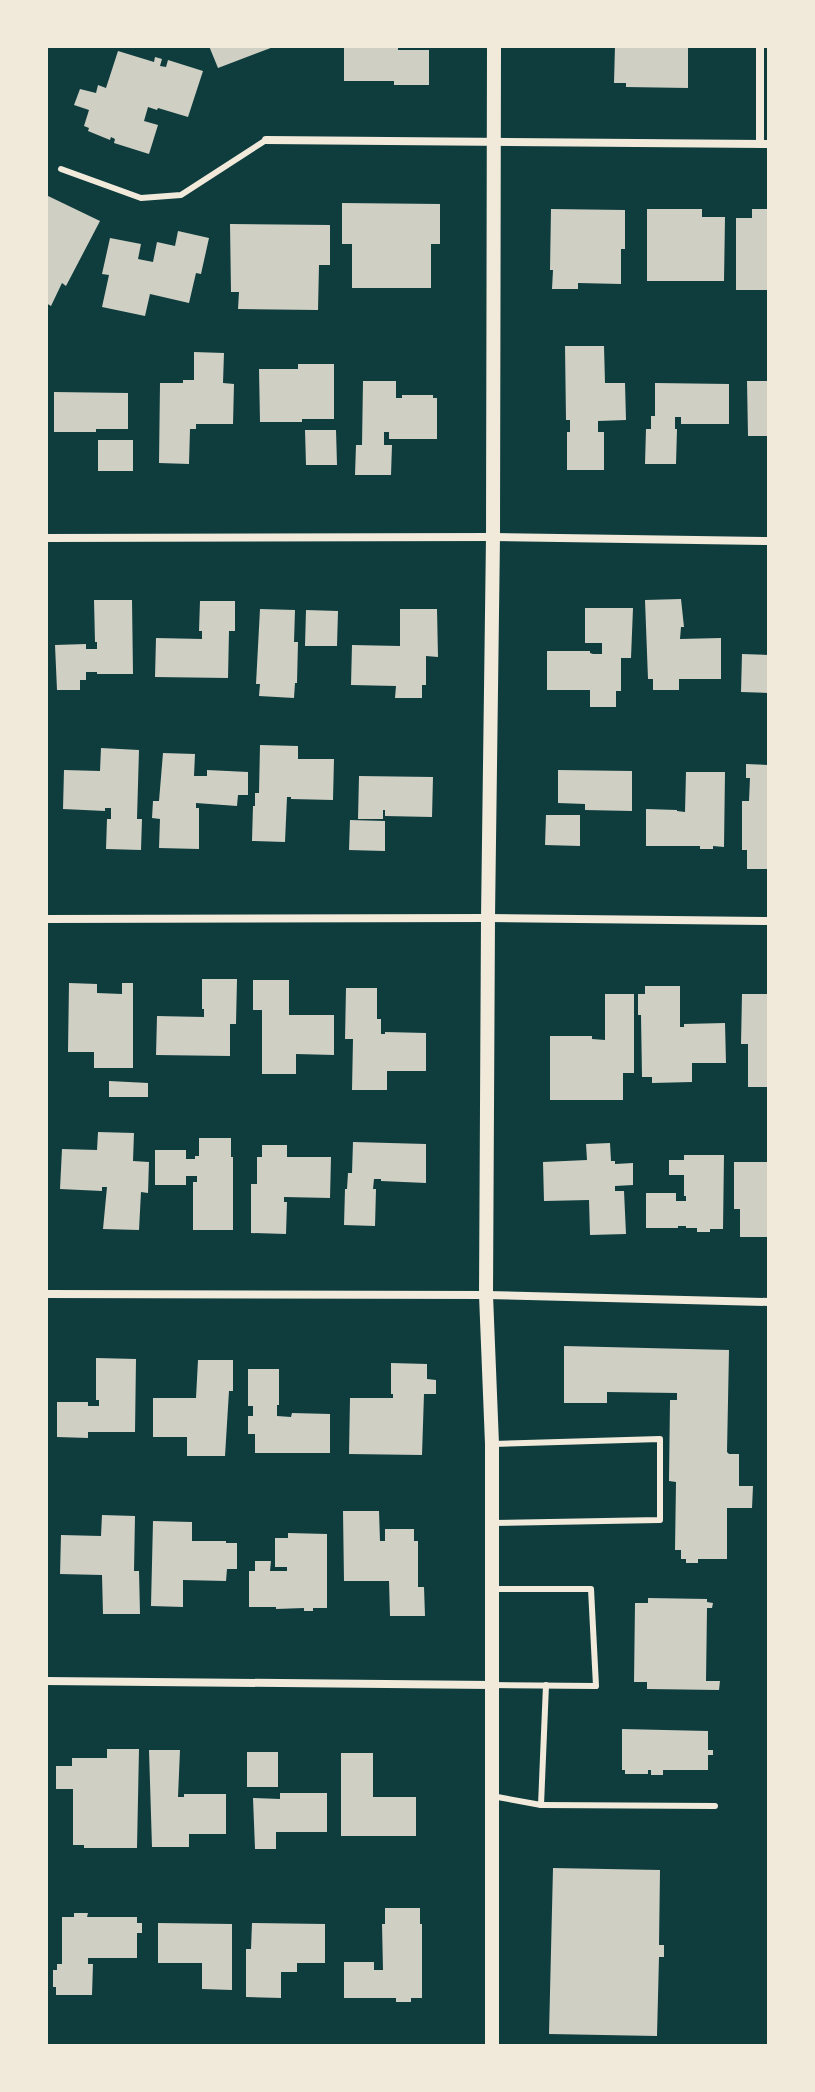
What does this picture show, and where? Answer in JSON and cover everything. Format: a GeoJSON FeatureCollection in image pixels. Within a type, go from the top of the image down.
{"type":"FeatureCollection","features":[{"type":"Feature","properties":{"kind":"street"},"geometry":{"type":"LineString","coordinates":[[492,2046],[492,1444],[486,1295],[494,46]]}},
{"type":"Feature","properties":{"kind":"street"},"geometry":{"type":"LineString","coordinates":[[266,140],[764,144],[760,46]]}},
{"type":"Feature","properties":{"kind":"street"},"geometry":{"type":"LineString","coordinates":[[46,538],[493,537],[769,541]]}},
{"type":"Feature","properties":{"kind":"street"},"geometry":{"type":"LineString","coordinates":[[46,919],[769,921]]}},
{"type":"Feature","properties":{"kind":"street"},"geometry":{"type":"LineString","coordinates":[[46,1294],[486,1295],[769,1302]]}},
{"type":"Feature","properties":{"kind":"street"},"geometry":{"type":"LineString","coordinates":[[46,1681],[492,1685]]}},
{"type":"Feature","properties":{"kind":"lane"},"geometry":{"type":"LineString","coordinates":[[61,169],[141,198],[181,195],[266,140]]}},
{"type":"Feature","properties":{"kind":"lane"},"geometry":{"type":"LineString","coordinates":[[492,1444],[660,1439],[660,1520],[492,1523]]}},
{"type":"Feature","properties":{"kind":"lane"},"geometry":{"type":"LineString","coordinates":[[492,1589],[591,1589],[596,1686],[492,1685]]}},
{"type":"Feature","properties":{"kind":"lane"},"geometry":{"type":"LineString","coordinates":[[541,1805],[546,1685]]}},
{"type":"Feature","properties":{"kind":"lane"},"geometry":{"type":"LineString","coordinates":[[492,1796],[541,1805],[715,1806]]}},
{"type":"Feature","properties":{"kind":"building"},"geometry":{"type":"Polygon","coordinates":[[[209,46],[276,46],[218,68],[209,46]]]}},
{"type":"Feature","properties":{"kind":"building"},"geometry":{"type":"Polygon","coordinates":[[[344,46],[398,46],[398,50],[429,50],[429,85],[344,81],[344,46]]]}},
{"type":"Feature","properties":{"kind":"building"},"geometry":{"type":"Polygon","coordinates":[[[615,46],[688,46],[688,88],[626,87],[626,83],[614,83],[615,46]]]}},
{"type":"Feature","properties":{"kind":"building"},"geometry":{"type":"Polygon","coordinates":[[[118,51],[154,62],[155,57],[162,59],[160,66],[166,67],[168,60],[203,71],[188,117],[148,107],[144,121],[158,125],[149,154],[114,143],[115,139],[111,137],[110,140],[88,131],[89,128],[84,126],[89,110],[74,105],[80,89],[96,93],[98,85],[106,88],[118,51]]]}},
{"type":"Feature","properties":{"kind":"building"},"geometry":{"type":"Polygon","coordinates":[[[46,195],[100,221],[66,286],[62,283],[51,306],[46,303],[46,195]]]}},
{"type":"Feature","properties":{"kind":"building"},"geometry":{"type":"Polygon","coordinates":[[[342,203],[440,204],[440,244],[431,244],[431,288],[352,288],[352,244],[342,244],[342,203]]]}},
{"type":"Feature","properties":{"kind":"building"},"geometry":{"type":"Polygon","coordinates":[[[551,209],[625,210],[621,284],[578,283],[578,289],[552,289],[551,209]]]}},
{"type":"Feature","properties":{"kind":"building"},"geometry":{"type":"Polygon","coordinates":[[[647,209],[702,209],[702,217],[725,217],[724,281],[647,281],[647,209]]]}},
{"type":"Feature","properties":{"kind":"building"},"geometry":{"type":"Polygon","coordinates":[[[752,209],[769,209],[769,290],[736,290],[736,218],[752,218],[752,209]]]}},
{"type":"Feature","properties":{"kind":"building"},"geometry":{"type":"Polygon","coordinates":[[[230,224],[330,225],[330,265],[319,265],[318,310],[238,309],[239,292],[231,292],[230,224]]]}},
{"type":"Feature","properties":{"kind":"building"},"geometry":{"type":"Polygon","coordinates":[[[178,231],[209,238],[201,274],[196,273],[189,303],[150,294],[145,316],[102,307],[109,275],[102,274],[110,238],[141,244],[138,259],[153,262],[157,242],[175,246],[178,231]]]}},
{"type":"Feature","properties":{"kind":"building"},"geometry":{"type":"Polygon","coordinates":[[[565,346],[604,346],[605,383],[625,383],[626,420],[598,421],[598,432],[604,432],[604,470],[567,470],[570,420],[566,420],[565,346]]]}},
{"type":"Feature","properties":{"kind":"building"},"geometry":{"type":"Polygon","coordinates":[[[194,352],[224,353],[223,383],[234,384],[233,424],[196,424],[196,429],[190,429],[189,464],[159,463],[160,383],[194,380],[194,352]]]}},
{"type":"Feature","properties":{"kind":"building"},"geometry":{"type":"Polygon","coordinates":[[[298,364],[334,364],[334,419],[260,422],[259,369],[298,369],[298,364]]]}},
{"type":"Feature","properties":{"kind":"building"},"geometry":{"type":"Polygon","coordinates":[[[363,381],[396,381],[396,398],[402,398],[402,395],[433,395],[437,398],[437,439],[389,439],[389,432],[384,432],[384,445],[392,445],[391,475],[355,475],[356,445],[362,445],[363,381]]]}},
{"type":"Feature","properties":{"kind":"building"},"geometry":{"type":"Polygon","coordinates":[[[747,381],[769,381],[769,436],[748,436],[747,381]]]}},
{"type":"Feature","properties":{"kind":"building"},"geometry":{"type":"Polygon","coordinates":[[[655,383],[729,384],[729,424],[681,424],[681,417],[675,417],[676,464],[645,464],[646,429],[651,429],[651,416],[655,416],[655,383]]]}},
{"type":"Feature","properties":{"kind":"building"},"geometry":{"type":"Polygon","coordinates":[[[54,392],[128,393],[128,429],[54,432],[54,392]]]}},
{"type":"Feature","properties":{"kind":"building"},"geometry":{"type":"Polygon","coordinates":[[[305,430],[336,430],[337,465],[306,465],[305,430]]]}},
{"type":"Feature","properties":{"kind":"building"},"geometry":{"type":"Polygon","coordinates":[[[98,440],[133,440],[133,471],[98,471],[98,440]]]}},
{"type":"Feature","properties":{"kind":"building"},"geometry":{"type":"Polygon","coordinates":[[[681,599],[684,627],[681,627],[680,639],[721,638],[721,679],[679,679],[679,690],[653,690],[653,679],[648,679],[645,600],[681,599]]]}},
{"type":"Feature","properties":{"kind":"building"},"geometry":{"type":"Polygon","coordinates":[[[94,600],[132,600],[133,674],[86,672],[86,680],[80,680],[80,690],[57,690],[55,645],[86,644],[86,649],[97,649],[94,600]]]}},
{"type":"Feature","properties":{"kind":"building"},"geometry":{"type":"Polygon","coordinates":[[[200,601],[235,601],[235,631],[229,631],[228,678],[155,677],[156,638],[202,639],[202,631],[199,631],[200,601]]]}},
{"type":"Feature","properties":{"kind":"building"},"geometry":{"type":"Polygon","coordinates":[[[585,608],[633,608],[631,658],[621,658],[621,691],[616,691],[616,707],[590,707],[590,690],[547,690],[547,651],[602,654],[602,643],[585,643],[585,608]]]}},
{"type":"Feature","properties":{"kind":"building"},"geometry":{"type":"Polygon","coordinates":[[[260,609],[295,610],[294,642],[298,642],[294,698],[259,696],[260,684],[256,684],[260,609]]]}},
{"type":"Feature","properties":{"kind":"building"},"geometry":{"type":"Polygon","coordinates":[[[400,609],[437,609],[438,657],[426,656],[426,685],[422,685],[422,698],[395,698],[396,686],[351,685],[352,645],[400,646],[400,609]]]}},
{"type":"Feature","properties":{"kind":"building"},"geometry":{"type":"Polygon","coordinates":[[[306,610],[338,611],[337,646],[305,646],[306,610]]]}},
{"type":"Feature","properties":{"kind":"building"},"geometry":{"type":"Polygon","coordinates":[[[742,654],[769,655],[769,693],[741,692],[742,654]]]}},
{"type":"Feature","properties":{"kind":"building"},"geometry":{"type":"Polygon","coordinates":[[[260,745],[298,746],[298,759],[334,759],[333,800],[287,797],[285,842],[252,841],[253,806],[255,793],[259,793],[260,745]]]}},
{"type":"Feature","properties":{"kind":"building"},"geometry":{"type":"Polygon","coordinates":[[[101,748],[139,750],[137,819],[142,819],[141,850],[106,849],[107,819],[111,819],[111,808],[105,808],[105,811],[63,809],[64,770],[100,771],[101,748]]]}},
{"type":"Feature","properties":{"kind":"building"},"geometry":{"type":"Polygon","coordinates":[[[163,753],[195,754],[194,776],[207,776],[207,770],[248,772],[248,795],[238,795],[237,806],[196,803],[196,808],[199,808],[199,849],[159,848],[160,819],[152,818],[153,801],[159,801],[163,753]]]}},
{"type":"Feature","properties":{"kind":"building"},"geometry":{"type":"Polygon","coordinates":[[[746,764],[769,765],[767,869],[747,869],[747,850],[742,850],[742,801],[749,801],[750,778],[746,778],[746,764]]]}},
{"type":"Feature","properties":{"kind":"building"},"geometry":{"type":"Polygon","coordinates":[[[558,770],[632,771],[632,811],[585,810],[585,804],[558,803],[558,770]]]}},
{"type":"Feature","properties":{"kind":"building"},"geometry":{"type":"Polygon","coordinates":[[[686,772],[725,772],[724,847],[646,846],[646,809],[685,812],[686,772]]]}},
{"type":"Feature","properties":{"kind":"building"},"geometry":{"type":"Polygon","coordinates":[[[359,776],[433,777],[432,817],[385,816],[383,810],[383,819],[358,819],[359,776]]]}},
{"type":"Feature","properties":{"kind":"building"},"geometry":{"type":"Polygon","coordinates":[[[546,815],[580,815],[580,846],[545,845],[546,815]]]}},
{"type":"Feature","properties":{"kind":"building"},"geometry":{"type":"Polygon","coordinates":[[[350,820],[385,821],[385,851],[349,850],[350,820]]]}},
{"type":"Feature","properties":{"kind":"building"},"geometry":{"type":"Polygon","coordinates":[[[202,979],[237,979],[236,1024],[230,1024],[230,1056],[156,1055],[157,1016],[204,1017],[202,979]]]}},
{"type":"Feature","properties":{"kind":"building"},"geometry":{"type":"Polygon","coordinates":[[[253,980],[289,980],[289,1015],[334,1015],[334,1055],[296,1054],[296,1074],[262,1074],[262,1010],[253,1010],[253,980]]]}},
{"type":"Feature","properties":{"kind":"building"},"geometry":{"type":"Polygon","coordinates":[[[69,983],[97,984],[97,993],[122,994],[122,983],[133,983],[133,1068],[94,1068],[94,1052],[68,1052],[69,983]]]}},
{"type":"Feature","properties":{"kind":"building"},"geometry":{"type":"Polygon","coordinates":[[[645,986],[680,986],[680,1027],[684,1024],[725,1023],[726,1063],[692,1063],[692,1082],[652,1083],[652,1077],[642,1077],[638,994],[645,994],[645,986]]]}},
{"type":"Feature","properties":{"kind":"building"},"geometry":{"type":"Polygon","coordinates":[[[346,988],[377,988],[377,1019],[381,1019],[381,1034],[426,1033],[426,1071],[387,1071],[387,1090],[352,1090],[353,1039],[345,1039],[346,988]]]}},
{"type":"Feature","properties":{"kind":"building"},"geometry":{"type":"Polygon","coordinates":[[[605,994],[634,994],[634,1073],[623,1073],[623,1100],[550,1100],[550,1036],[592,1036],[592,1039],[605,1040],[605,994]]]}},
{"type":"Feature","properties":{"kind":"building"},"geometry":{"type":"Polygon","coordinates":[[[742,994],[769,994],[769,1087],[748,1087],[748,1044],[741,1044],[742,994]]]}},
{"type":"Feature","properties":{"kind":"building"},"geometry":{"type":"Polygon","coordinates":[[[109,1081],[148,1083],[148,1097],[109,1097],[109,1081]]]}},
{"type":"Feature","properties":{"kind":"building"},"geometry":{"type":"Polygon","coordinates":[[[98,1132],[134,1133],[133,1161],[149,1162],[148,1193],[141,1192],[139,1230],[103,1229],[107,1187],[102,1187],[102,1191],[60,1189],[62,1149],[97,1150],[98,1132]]]}},
{"type":"Feature","properties":{"kind":"building"},"geometry":{"type":"Polygon","coordinates":[[[199,1138],[231,1138],[233,1230],[193,1230],[193,1182],[197,1182],[197,1176],[186,1176],[186,1185],[155,1185],[155,1150],[186,1150],[186,1159],[195,1159],[199,1156],[199,1138]]]}},
{"type":"Feature","properties":{"kind":"building"},"geometry":{"type":"Polygon","coordinates":[[[353,1142],[426,1144],[426,1183],[374,1179],[375,1226],[344,1225],[345,1189],[348,1173],[352,1173],[353,1142]]]}},
{"type":"Feature","properties":{"kind":"building"},"geometry":{"type":"Polygon","coordinates":[[[610,1143],[611,1161],[615,1164],[633,1163],[633,1185],[615,1186],[615,1191],[624,1191],[626,1234],[590,1235],[589,1200],[544,1201],[543,1162],[587,1160],[586,1144],[610,1143]]]}},
{"type":"Feature","properties":{"kind":"building"},"geometry":{"type":"Polygon","coordinates":[[[262,1145],[287,1145],[287,1157],[331,1157],[330,1198],[284,1197],[284,1202],[287,1202],[286,1234],[251,1233],[251,1184],[257,1184],[257,1157],[262,1157],[262,1145]]]}},
{"type":"Feature","properties":{"kind":"building"},"geometry":{"type":"Polygon","coordinates":[[[684,1155],[724,1155],[723,1229],[697,1232],[697,1228],[686,1226],[646,1228],[646,1193],[676,1193],[676,1201],[686,1201],[684,1175],[669,1175],[669,1160],[684,1160],[684,1155]]]}},
{"type":"Feature","properties":{"kind":"building"},"geometry":{"type":"Polygon","coordinates":[[[734,1162],[769,1162],[769,1237],[740,1237],[740,1209],[734,1209],[734,1162]]]}},
{"type":"Feature","properties":{"kind":"building"},"geometry":{"type":"Polygon","coordinates":[[[564,1346],[729,1350],[727,1452],[739,1454],[739,1486],[753,1486],[752,1508],[727,1508],[727,1559],[698,1559],[698,1563],[686,1563],[686,1559],[681,1559],[681,1550],[675,1550],[676,1482],[669,1481],[670,1400],[677,1400],[677,1393],[607,1392],[607,1403],[564,1403],[564,1346]]]}},
{"type":"Feature","properties":{"kind":"building"},"geometry":{"type":"Polygon","coordinates":[[[96,1358],[136,1359],[135,1432],[88,1432],[88,1438],[57,1437],[57,1402],[88,1402],[88,1406],[99,1406],[99,1400],[96,1400],[96,1358]]]}},
{"type":"Feature","properties":{"kind":"building"},"geometry":{"type":"Polygon","coordinates":[[[198,1360],[233,1360],[233,1391],[229,1391],[225,1456],[187,1456],[187,1437],[153,1437],[153,1398],[196,1398],[198,1360]]]}},
{"type":"Feature","properties":{"kind":"building"},"geometry":{"type":"Polygon","coordinates":[[[391,1363],[427,1364],[427,1379],[436,1380],[436,1394],[424,1394],[422,1455],[349,1454],[350,1398],[393,1398],[391,1363]]]}},
{"type":"Feature","properties":{"kind":"building"},"geometry":{"type":"Polygon","coordinates":[[[248,1369],[279,1369],[277,1416],[291,1417],[292,1413],[330,1414],[330,1453],[255,1453],[255,1434],[248,1434],[248,1416],[253,1416],[253,1406],[248,1406],[248,1369]]]}},
{"type":"Feature","properties":{"kind":"building"},"geometry":{"type":"Polygon","coordinates":[[[343,1511],[379,1511],[380,1541],[385,1541],[385,1529],[414,1529],[414,1541],[418,1541],[418,1587],[424,1587],[425,1616],[390,1616],[389,1581],[344,1581],[343,1511]]]}},
{"type":"Feature","properties":{"kind":"building"},"geometry":{"type":"Polygon","coordinates":[[[102,1515],[135,1516],[134,1571],[139,1571],[140,1614],[103,1614],[102,1575],[60,1574],[61,1535],[101,1536],[102,1515]]]}},
{"type":"Feature","properties":{"kind":"building"},"geometry":{"type":"Polygon","coordinates":[[[153,1521],[192,1522],[192,1541],[237,1543],[237,1569],[227,1569],[226,1581],[183,1580],[183,1607],[151,1606],[153,1521]]]}},
{"type":"Feature","properties":{"kind":"building"},"geometry":{"type":"Polygon","coordinates":[[[288,1533],[327,1534],[327,1608],[304,1611],[304,1608],[249,1607],[249,1571],[255,1571],[255,1561],[271,1561],[270,1571],[287,1571],[287,1567],[275,1567],[275,1538],[288,1538],[288,1533]]]}},
{"type":"Feature","properties":{"kind":"building"},"geometry":{"type":"Polygon","coordinates":[[[648,1598],[707,1599],[707,1602],[713,1603],[712,1608],[707,1608],[706,1681],[720,1681],[719,1690],[647,1689],[647,1682],[634,1682],[635,1603],[648,1603],[648,1598]]]}},
{"type":"Feature","properties":{"kind":"building"},"geometry":{"type":"Polygon","coordinates":[[[622,1729],[708,1731],[708,1750],[713,1750],[713,1755],[708,1755],[708,1770],[663,1770],[663,1775],[651,1775],[651,1770],[648,1770],[648,1774],[625,1774],[622,1770],[622,1729]]]}},
{"type":"Feature","properties":{"kind":"building"},"geometry":{"type":"Polygon","coordinates":[[[107,1749],[139,1749],[137,1848],[84,1848],[84,1845],[73,1845],[73,1789],[56,1789],[56,1766],[72,1766],[72,1758],[107,1758],[107,1749]]]}},
{"type":"Feature","properties":{"kind":"building"},"geometry":{"type":"Polygon","coordinates":[[[149,1750],[180,1750],[178,1797],[184,1797],[184,1794],[226,1794],[226,1834],[189,1834],[189,1847],[152,1847],[149,1750]]]}},
{"type":"Feature","properties":{"kind":"building"},"geometry":{"type":"Polygon","coordinates":[[[247,1752],[278,1752],[278,1787],[247,1787],[247,1752]]]}},
{"type":"Feature","properties":{"kind":"building"},"geometry":{"type":"Polygon","coordinates":[[[341,1753],[373,1753],[373,1797],[416,1797],[416,1836],[341,1836],[341,1753]]]}},
{"type":"Feature","properties":{"kind":"building"},"geometry":{"type":"Polygon","coordinates":[[[280,1793],[327,1793],[327,1832],[276,1832],[276,1849],[255,1849],[253,1798],[280,1799],[280,1793]]]}},
{"type":"Feature","properties":{"kind":"building"},"geometry":{"type":"Polygon","coordinates":[[[553,1868],[660,1870],[659,1945],[664,1945],[664,1957],[659,1957],[657,2036],[549,2034],[553,1868]]]}},
{"type":"Feature","properties":{"kind":"building"},"geometry":{"type":"Polygon","coordinates":[[[385,1908],[420,1908],[422,1998],[396,2002],[396,1998],[344,1998],[344,1962],[374,1962],[374,1970],[383,1970],[382,1924],[385,1924],[385,1908]]]}},
{"type":"Feature","properties":{"kind":"building"},"geometry":{"type":"Polygon","coordinates":[[[74,1913],[88,1913],[87,1917],[137,1917],[137,1923],[142,1923],[142,1933],[137,1933],[137,1958],[88,1958],[88,1964],[93,1964],[92,1995],[56,1995],[53,1970],[57,1970],[57,1964],[62,1964],[62,1917],[74,1917],[74,1913]]]}},
{"type":"Feature","properties":{"kind":"building"},"geometry":{"type":"Polygon","coordinates":[[[158,1923],[232,1924],[232,1990],[202,1989],[202,1963],[158,1963],[158,1923]]]}},
{"type":"Feature","properties":{"kind":"building"},"geometry":{"type":"Polygon","coordinates":[[[252,1923],[325,1924],[325,1963],[297,1963],[297,1972],[281,1972],[281,1998],[246,1997],[246,1949],[251,1949],[252,1923]]]}}]}
